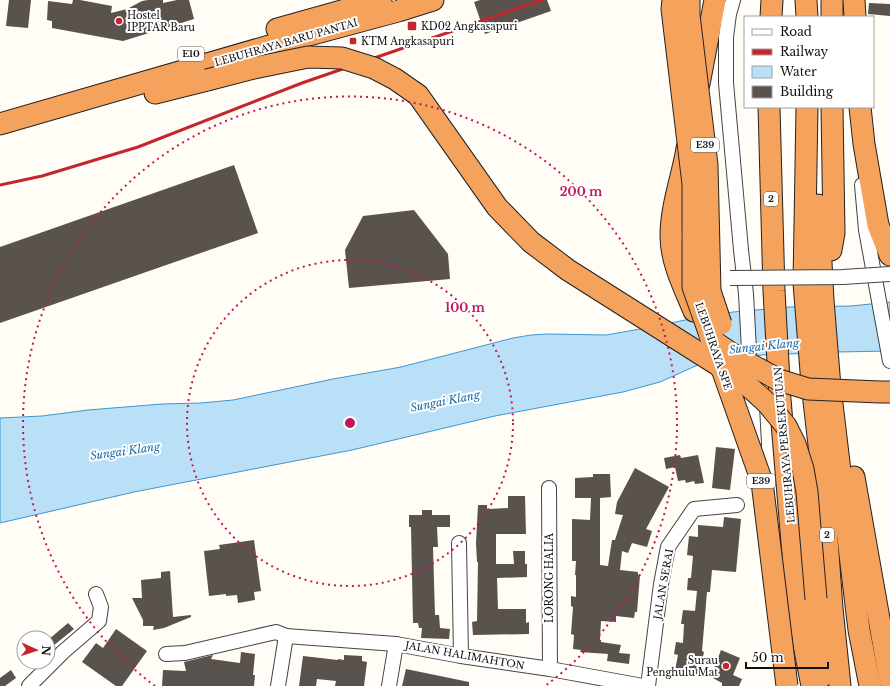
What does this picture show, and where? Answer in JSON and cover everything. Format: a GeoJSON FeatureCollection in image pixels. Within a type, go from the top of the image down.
{"type":"FeatureCollection","features":[{"type":"Feature","properties":{"kind":"highway","name":"LEBUHRAYA BARU PANTAI"},"geometry":{"type":"LineString","coordinates":[[0,109],[382,0]]}},
{"type":"Feature","properties":{"kind":"highway","name":"LEBUHRAYA BARU PANTAI"},"geometry":{"type":"LineString","coordinates":[[0,124],[433,0]]}},
{"type":"Feature","properties":{"kind":"highway","name":"LEBUHRAYA SPE"},"geometry":{"type":"LineString","coordinates":[[673,0],[672,9],[693,184],[693,287],[762,482],[789,686]]}},
{"type":"Feature","properties":{"kind":"highway","name":"LEBUHRAYA SPE"},"geometry":{"type":"LineString","coordinates":[[689,0],[689,14],[707,165],[710,291],[772,478],[801,686]]}},
{"type":"Feature","properties":{"kind":"highway"},"geometry":{"type":"LineString","coordinates":[[715,0],[683,170],[674,206],[671,236],[674,258],[681,282],[695,314],[713,341],[737,357],[779,380],[808,389],[890,392]]}},
{"type":"Feature","properties":{"kind":"highway"},"geometry":{"type":"LineString","coordinates":[[771,16],[772,0]]}},
{"type":"Feature","properties":{"kind":"highway"},"geometry":{"type":"LineString","coordinates":[[806,0],[806,16]]}},
{"type":"Feature","properties":{"kind":"highway"},"geometry":{"type":"LineString","coordinates":[[832,0],[832,16]]}},
{"type":"Feature","properties":{"kind":"highway"},"geometry":{"type":"LineString","coordinates":[[854,0],[855,16]]}},
{"type":"Feature","properties":{"kind":"highway"},"geometry":{"type":"LineString","coordinates":[[0,130],[16,130],[254,68],[308,57],[342,58],[374,68],[395,79],[418,95],[498,207],[531,242],[568,270],[746,384],[772,408],[786,426],[795,444],[803,469],[807,492],[822,676],[820,686]]}},
{"type":"Feature","properties":{"kind":"highway","name":"LEBUHRAYA PERSEKUTUAN"},"geometry":{"type":"LineString","coordinates":[[769,108],[774,291],[780,399],[796,591],[812,686]]}},
{"type":"Feature","properties":{"kind":"highway"},"geometry":{"type":"LineString","coordinates":[[824,300],[834,233],[832,108]]}},
{"type":"Feature","properties":{"kind":"highway"},"geometry":{"type":"LineString","coordinates":[[860,108],[872,227],[890,255]]}},
{"type":"Feature","properties":{"kind":"highway"},"geometry":{"type":"LineString","coordinates":[[807,109],[816,164],[824,300],[821,386],[833,410],[853,475],[890,682]]}},
{"type":"Feature","properties":{"kind":"highway","name":"2"},"geometry":{"type":"LineString","coordinates":[[807,109],[804,283],[821,386],[822,470],[832,608],[840,686]]}},
{"type":"Feature","properties":{"kind":"highway"},"geometry":{"type":"LineString","coordinates":[[833,410],[859,630],[870,686]]}},
{"type":"Feature","properties":{"kind":"highway"},"geometry":{"type":"LineString","coordinates":[[787,487],[776,540],[775,573],[789,686]]}},
{"type":"Feature","properties":{"kind":"street"},"geometry":{"type":"LineString","coordinates":[[733,0],[729,14],[726,37],[726,83],[746,294],[758,524],[773,646],[789,686]]}},
{"type":"Feature","properties":{"kind":"street"},"geometry":{"type":"LineString","coordinates":[[856,108],[855,125],[872,227],[890,361]]}},
{"type":"Feature","properties":{"kind":"street"},"geometry":{"type":"LineString","coordinates":[[683,170],[681,214],[684,244],[688,254],[701,271],[730,278],[843,277],[890,274]]}},
{"type":"Feature","properties":{"kind":"street","name":"LORONG HALIA"},"geometry":{"type":"LineString","coordinates":[[549,488],[550,669]]}},
{"type":"Feature","properties":{"kind":"street","name":"JALAN SERAI"},"geometry":{"type":"LineString","coordinates":[[648,686],[661,584],[668,547],[694,510],[738,505]]}},
{"type":"Feature","properties":{"kind":"street"},"geometry":{"type":"LineString","coordinates":[[459,543],[461,656]]}},
{"type":"Feature","properties":{"kind":"street"},"geometry":{"type":"LineString","coordinates":[[28,686],[63,652],[99,621],[101,607],[96,594]]}},
{"type":"Feature","properties":{"kind":"street","name":"JALAN HALIMAHTON"},"geometry":{"type":"LineString","coordinates":[[166,654],[186,653],[276,632],[286,636],[396,644],[643,686]]}},
{"type":"Feature","properties":{"kind":"street"},"geometry":{"type":"LineString","coordinates":[[278,686],[286,636]]}},
{"type":"Feature","properties":{"kind":"street"},"geometry":{"type":"LineString","coordinates":[[389,686],[396,644]]}},
{"type":"Feature","properties":{"kind":"water","name":"Sungai Klang"},"geometry":{"type":"Polygon","coordinates":[[[890,302],[890,351],[763,355],[726,359],[700,364],[660,382],[623,392],[495,416],[352,450],[134,492],[0,523],[0,418],[42,416],[88,410],[162,404],[233,400],[333,379],[401,367],[513,338],[531,335],[606,335],[733,312],[790,307],[851,306],[890,302]]]}},
{"type":"Feature","properties":{"kind":"building"},"geometry":{"type":"Polygon","coordinates":[[[9,0],[31,0],[28,28],[6,26],[9,0]]]}},
{"type":"Feature","properties":{"kind":"building","name":"Hostel IPPTAR Baru"},"geometry":{"type":"Polygon","coordinates":[[[73,0],[112,6],[111,13],[127,9],[142,1],[148,0],[163,0],[163,3],[177,0],[189,0],[194,19],[123,41],[52,28],[52,21],[47,20],[48,1],[72,4],[73,0]]]}},
{"type":"Feature","properties":{"kind":"building"},"geometry":{"type":"Polygon","coordinates":[[[480,0],[547,0],[551,11],[485,34],[474,2],[480,0]]]}},
{"type":"Feature","properties":{"kind":"building"},"geometry":{"type":"Polygon","coordinates":[[[869,3],[890,4],[890,16],[868,14],[869,3]]]}},
{"type":"Feature","properties":{"kind":"building"},"geometry":{"type":"Polygon","coordinates":[[[234,165],[258,233],[0,323],[0,247],[234,165]]]}},
{"type":"Feature","properties":{"kind":"building"},"geometry":{"type":"Polygon","coordinates":[[[414,210],[448,254],[450,279],[349,288],[345,250],[363,216],[414,210]]]}},
{"type":"Feature","properties":{"kind":"building"},"geometry":{"type":"Polygon","coordinates":[[[716,447],[735,449],[730,490],[712,488],[716,447]]]}},
{"type":"Feature","properties":{"kind":"building"},"geometry":{"type":"Polygon","coordinates":[[[680,455],[681,458],[698,455],[704,483],[695,484],[694,481],[686,483],[685,480],[678,481],[675,467],[666,469],[664,458],[680,455]]]}},
{"type":"Feature","properties":{"kind":"building"},"geometry":{"type":"Polygon","coordinates":[[[635,468],[669,487],[646,529],[652,531],[647,547],[632,543],[628,553],[622,551],[620,570],[638,572],[638,575],[640,575],[637,612],[635,612],[634,618],[616,616],[616,622],[601,621],[601,642],[621,645],[619,653],[630,654],[629,664],[607,661],[608,654],[580,652],[581,650],[573,649],[574,635],[571,634],[573,607],[571,606],[571,596],[576,597],[576,561],[572,561],[572,519],[590,520],[591,498],[575,498],[575,478],[593,477],[593,474],[610,474],[611,497],[600,498],[600,565],[608,566],[612,540],[615,540],[623,515],[615,514],[617,502],[635,468]]]}},
{"type":"Feature","properties":{"kind":"building"},"geometry":{"type":"Polygon","coordinates":[[[508,496],[525,496],[526,534],[496,534],[496,564],[514,564],[513,551],[525,551],[527,577],[497,578],[498,609],[526,609],[526,623],[529,622],[529,634],[473,635],[472,622],[477,621],[478,562],[476,543],[478,505],[487,505],[487,509],[508,508],[508,496]]]}},
{"type":"Feature","properties":{"kind":"building"},"geometry":{"type":"Polygon","coordinates":[[[422,510],[432,510],[432,515],[450,515],[450,527],[437,527],[438,547],[433,547],[435,615],[439,615],[440,628],[450,629],[449,639],[421,638],[422,628],[419,628],[418,623],[413,623],[411,527],[409,527],[409,515],[422,515],[422,510]]]}},
{"type":"Feature","properties":{"kind":"building"},"geometry":{"type":"Polygon","coordinates":[[[724,517],[741,519],[736,572],[712,570],[710,592],[707,592],[702,651],[704,652],[699,675],[675,670],[678,655],[674,654],[676,642],[683,643],[684,624],[681,624],[683,610],[695,611],[697,591],[687,590],[688,578],[691,578],[693,556],[687,555],[689,536],[698,537],[698,525],[723,527],[724,517]]]}},
{"type":"Feature","properties":{"kind":"building"},"geometry":{"type":"Polygon","coordinates":[[[254,540],[261,591],[254,592],[255,600],[238,603],[237,595],[226,596],[226,594],[209,596],[204,551],[220,549],[219,545],[254,540]]]}},
{"type":"Feature","properties":{"kind":"building"},"geometry":{"type":"Polygon","coordinates":[[[170,571],[173,617],[191,615],[191,617],[164,628],[153,630],[154,626],[143,626],[143,620],[132,598],[142,598],[141,580],[161,578],[161,572],[170,571]]]}},
{"type":"Feature","properties":{"kind":"building"},"geometry":{"type":"Polygon","coordinates":[[[68,623],[74,629],[56,644],[56,633],[68,623]]]}},
{"type":"Feature","properties":{"kind":"building"},"geometry":{"type":"Polygon","coordinates":[[[116,629],[147,651],[122,686],[116,686],[82,662],[96,643],[103,648],[116,629]]]}},
{"type":"Feature","properties":{"kind":"building","name":"Surau Penghulu Mat"},"geometry":{"type":"Polygon","coordinates":[[[721,650],[740,658],[733,675],[742,679],[739,686],[722,686],[722,683],[711,677],[721,650]]]}},
{"type":"Feature","properties":{"kind":"building"},"geometry":{"type":"Polygon","coordinates":[[[241,652],[255,654],[253,675],[255,675],[254,686],[162,686],[163,670],[186,671],[184,662],[213,655],[211,659],[240,663],[241,652]]]}},
{"type":"Feature","properties":{"kind":"building"},"geometry":{"type":"Polygon","coordinates":[[[344,655],[362,656],[362,661],[367,662],[364,686],[335,686],[336,681],[317,679],[316,686],[299,686],[303,656],[344,660],[344,655]]]}},
{"type":"Feature","properties":{"kind":"building"},"geometry":{"type":"Polygon","coordinates":[[[406,669],[469,682],[469,686],[402,686],[406,669]]]}},
{"type":"Feature","properties":{"kind":"building"},"geometry":{"type":"Polygon","coordinates":[[[11,670],[16,678],[5,686],[0,686],[0,678],[11,670]]]}},
{"type":"Feature","properties":{"kind":"railway"},"geometry":{"type":"LineString","coordinates":[[0,185],[42,176],[138,147],[302,83],[542,0]]}},
{"type":"Feature","properties":{"kind":"place","name":"Hostel IPPTAR Baru"},"geometry":{"type":"Point","coordinates":[119,21]}},
{"type":"Feature","properties":{"kind":"place","name":"KD02 Angkasapuri"},"geometry":{"type":"Point","coordinates":[412,26]}},
{"type":"Feature","properties":{"kind":"place","name":"KTM Angkasapuri"},"geometry":{"type":"Point","coordinates":[353,41]}},
{"type":"Feature","properties":{"kind":"place","name":"Surau Penghulu Mat"},"geometry":{"type":"Point","coordinates":[726,666]}}]}
